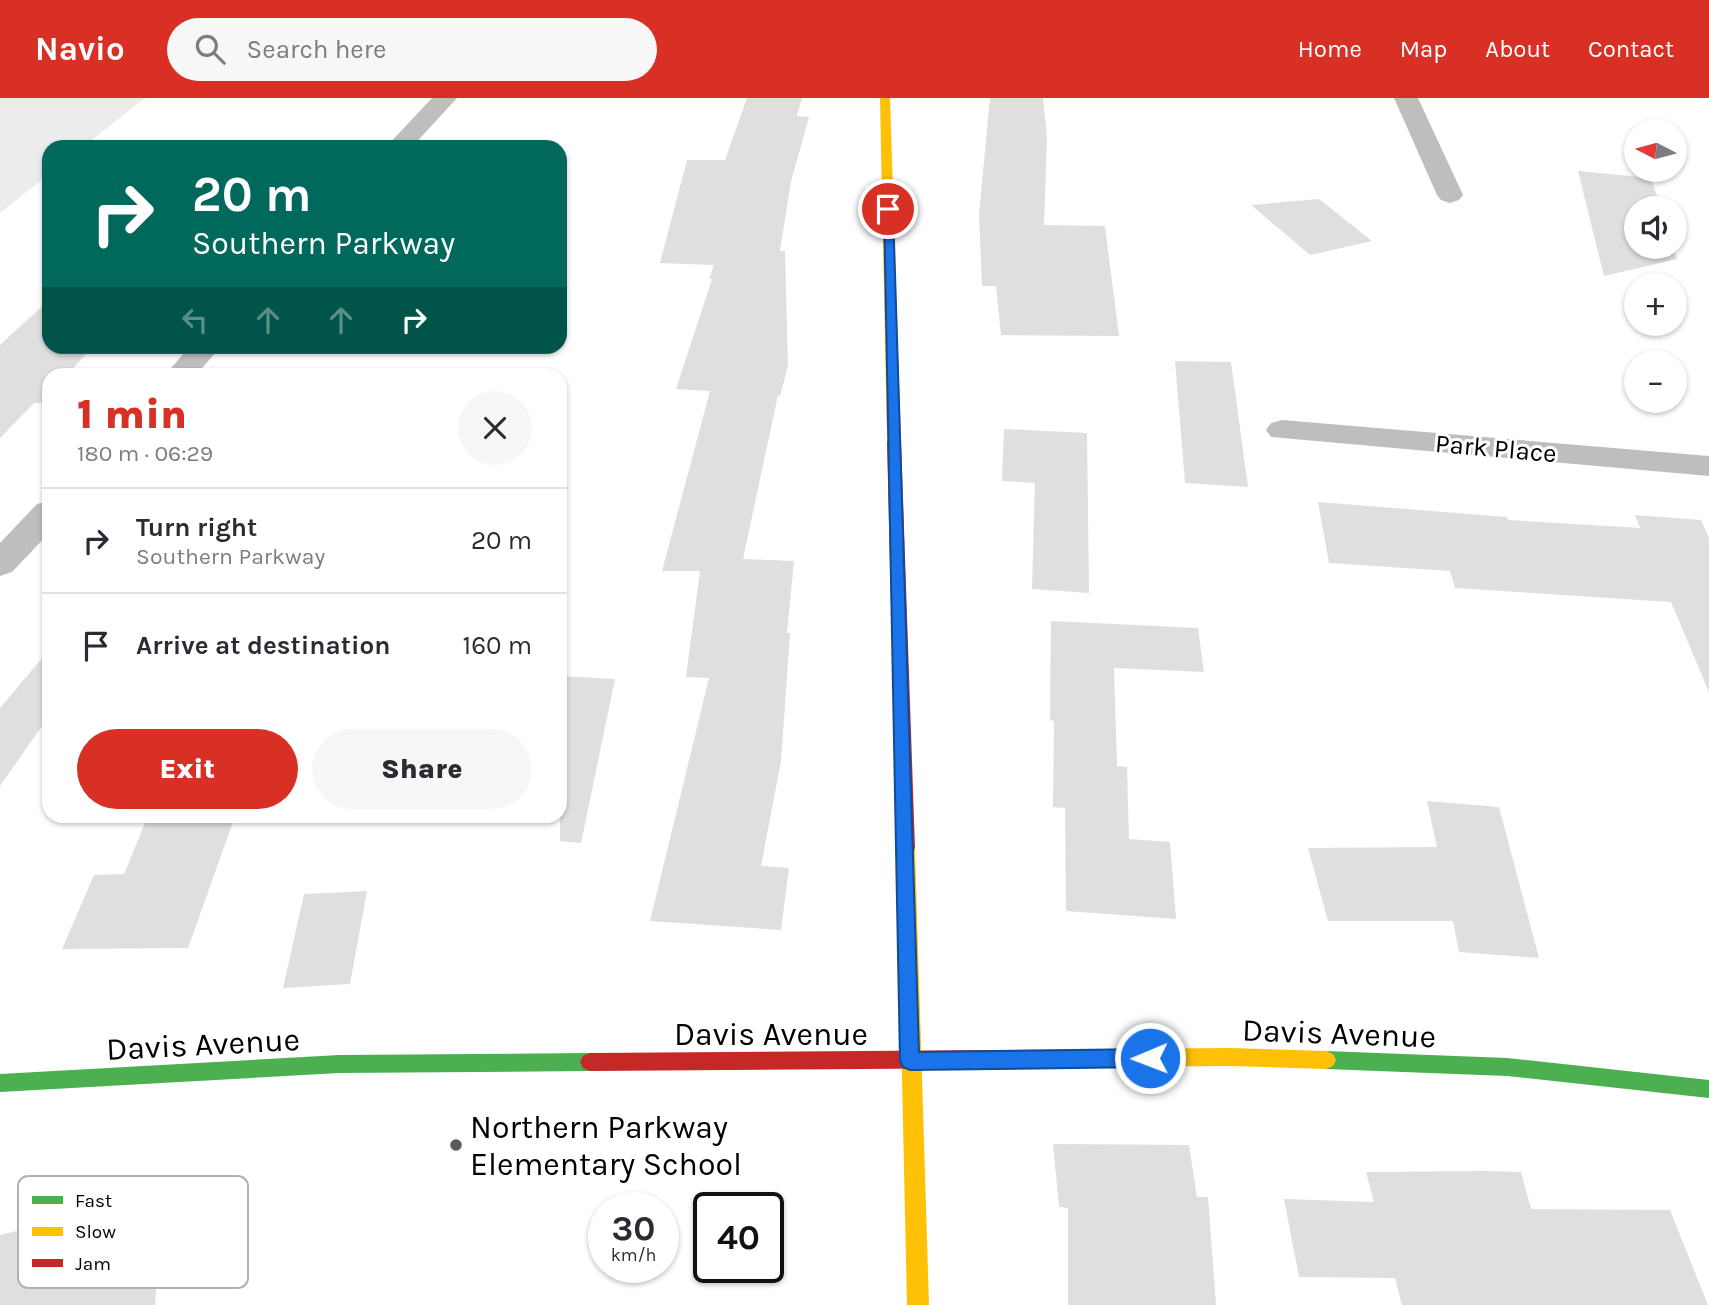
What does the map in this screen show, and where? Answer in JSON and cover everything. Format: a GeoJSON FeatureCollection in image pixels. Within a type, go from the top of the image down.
{"type":"FeatureCollection","features":[{"type":"Feature","properties":{"kind":"street"},"geometry":{"type":"LineString","coordinates":[[405,140],[445,98]]}},
{"type":"Feature","properties":{"kind":"street"},"geometry":{"type":"LineString","coordinates":[[885,98],[918,1305]]}},
{"type":"Feature","properties":{"kind":"street"},"geometry":{"type":"LineString","coordinates":[[1406,98],[1450,195]]}},
{"type":"Feature","properties":{"kind":"street"},"geometry":{"type":"LineString","coordinates":[[187,368],[200,354]]}},
{"type":"Feature","properties":{"kind":"street","name":"Park Place"},"geometry":{"type":"LineString","coordinates":[[1282,430],[1709,466]]}},
{"type":"Feature","properties":{"kind":"street"},"geometry":{"type":"LineString","coordinates":[[0,564],[42,519]]}},
{"type":"Feature","properties":{"kind":"street","name":"Davis Avenue"},"geometry":{"type":"LineString","coordinates":[[0,1083],[339,1064],[1230,1057],[1479,1066],[1709,1089]]}},
{"type":"Feature","properties":{"kind":"shaded area"},"geometry":{"type":"Polygon","coordinates":[[[0,98],[145,98],[92,140],[42,140],[42,180],[0,213],[0,98]]]}},
{"type":"Feature","properties":{"kind":"building"},"geometry":{"type":"Polygon","coordinates":[[[747,98],[802,98],[797,116],[809,117],[791,181],[780,251],[785,251],[788,366],[780,396],[778,395],[743,559],[794,561],[787,633],[790,633],[781,761],[761,866],[789,868],[781,930],[650,921],[709,678],[686,677],[700,571],[662,571],[710,391],[676,389],[712,279],[709,279],[714,265],[660,263],[687,160],[725,160],[747,98]]]}},
{"type":"Feature","properties":{"kind":"building"},"geometry":{"type":"Polygon","coordinates":[[[990,98],[1043,98],[1047,137],[1044,225],[1105,226],[1119,336],[1001,335],[996,286],[982,286],[979,214],[990,98]]]}},
{"type":"Feature","properties":{"kind":"building"},"geometry":{"type":"Polygon","coordinates":[[[1578,171],[1624,175],[1624,182],[1652,182],[1657,196],[1624,196],[1624,259],[1677,259],[1604,276],[1578,171]]]}},
{"type":"Feature","properties":{"kind":"building"},"geometry":{"type":"Polygon","coordinates":[[[1319,199],[1372,241],[1310,255],[1251,205],[1319,199]]]}},
{"type":"Feature","properties":{"kind":"building"},"geometry":{"type":"Polygon","coordinates":[[[42,306],[42,354],[86,354],[73,368],[42,368],[42,403],[34,403],[0,438],[0,345],[42,306]]]}},
{"type":"Feature","properties":{"kind":"building"},"geometry":{"type":"Polygon","coordinates":[[[1175,361],[1231,362],[1248,487],[1185,483],[1175,361]]]}},
{"type":"Feature","properties":{"kind":"building"},"geometry":{"type":"Polygon","coordinates":[[[1004,429],[1087,433],[1089,593],[1032,589],[1035,483],[1002,481],[1004,429]]]}},
{"type":"Feature","properties":{"kind":"building"},"geometry":{"type":"Polygon","coordinates":[[[1318,502],[1507,517],[1508,520],[1640,528],[1635,515],[1701,520],[1709,538],[1709,692],[1671,602],[1455,588],[1450,571],[1329,563],[1318,502]]]}},
{"type":"Feature","properties":{"kind":"building"},"geometry":{"type":"Polygon","coordinates":[[[1051,621],[1198,628],[1204,672],[1114,668],[1117,766],[1127,767],[1129,839],[1170,842],[1176,919],[1066,911],[1065,808],[1053,807],[1051,621]]]}},
{"type":"Feature","properties":{"kind":"building"},"geometry":{"type":"Polygon","coordinates":[[[42,658],[42,726],[0,786],[0,708],[42,658]]]}},
{"type":"Feature","properties":{"kind":"building"},"geometry":{"type":"Polygon","coordinates":[[[567,676],[615,679],[581,843],[560,841],[560,823],[567,823],[567,676]]]}},
{"type":"Feature","properties":{"kind":"building"},"geometry":{"type":"Polygon","coordinates":[[[1427,801],[1499,807],[1539,958],[1459,952],[1453,921],[1328,921],[1308,848],[1437,847],[1427,801]]]}},
{"type":"Feature","properties":{"kind":"building"},"geometry":{"type":"Polygon","coordinates":[[[145,823],[233,823],[188,948],[62,949],[94,875],[124,874],[145,823]]]}},
{"type":"Feature","properties":{"kind":"building"},"geometry":{"type":"Polygon","coordinates":[[[367,891],[350,984],[283,988],[304,894],[367,891]]]}},
{"type":"Feature","properties":{"kind":"building"},"geometry":{"type":"Polygon","coordinates":[[[1053,1144],[1189,1145],[1197,1197],[1208,1197],[1216,1305],[1068,1305],[1068,1208],[1059,1207],[1053,1144]]]}},
{"type":"Feature","properties":{"kind":"building"},"geometry":{"type":"Polygon","coordinates":[[[1366,1172],[1521,1172],[1531,1209],[1670,1210],[1708,1305],[1402,1305],[1395,1278],[1299,1277],[1284,1199],[1374,1202],[1366,1172]]]}},
{"type":"Feature","properties":{"kind":"building"},"geometry":{"type":"Polygon","coordinates":[[[18,1231],[18,1288],[156,1288],[155,1305],[0,1305],[0,1235],[18,1231]]]}},
{"type":"Feature","properties":{"kind":"traffic: fast"},"geometry":{"type":"LineString","coordinates":[[1326,1060],[1507,1067],[1709,1089]]}},
{"type":"Feature","properties":{"kind":"traffic: fast"},"geometry":{"type":"LineString","coordinates":[[0,1083],[339,1064],[590,1062]]}},
{"type":"Feature","properties":{"kind":"traffic: slow"},"geometry":{"type":"LineString","coordinates":[[885,98],[894,442]]}},
{"type":"Feature","properties":{"kind":"traffic: slow"},"geometry":{"type":"LineString","coordinates":[[906,848],[918,1305]]}},
{"type":"Feature","properties":{"kind":"traffic: slow"},"geometry":{"type":"LineString","coordinates":[[997,1059],[1230,1057],[1326,1060]]}},
{"type":"Feature","properties":{"kind":"traffic: jam"},"geometry":{"type":"LineString","coordinates":[[894,442],[906,848]]}},
{"type":"Feature","properties":{"kind":"traffic: jam"},"geometry":{"type":"LineString","coordinates":[[590,1062],[997,1059]]}},
{"type":"Feature","properties":{"kind":"place","name":"Northern Parkway Elementary School"},"geometry":{"type":"Point","coordinates":[456,1145]}},
{"type":"Feature","properties":{"kind":"route"},"geometry":{"type":"LineString","coordinates":[[888,209],[910,1061],[1150,1058]]}}]}
